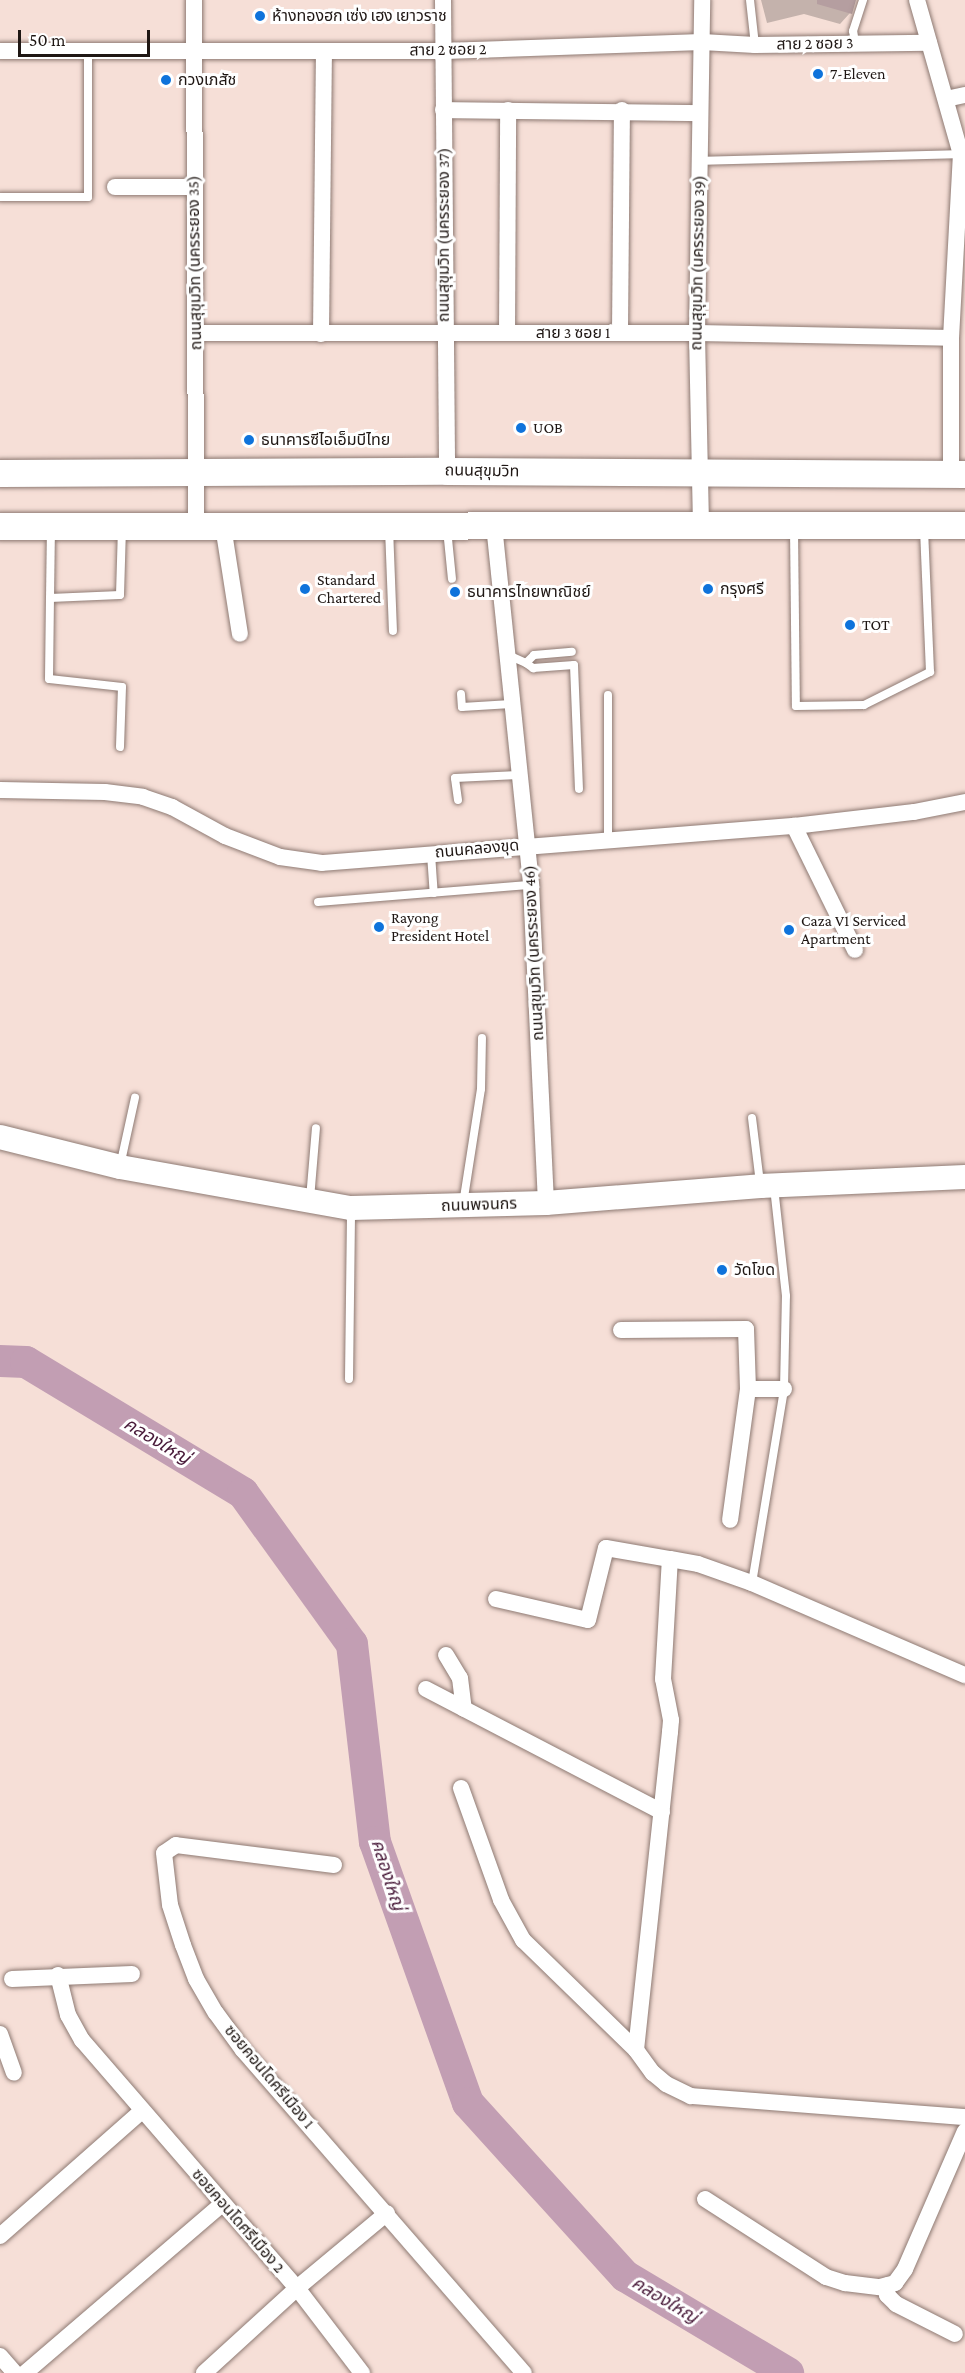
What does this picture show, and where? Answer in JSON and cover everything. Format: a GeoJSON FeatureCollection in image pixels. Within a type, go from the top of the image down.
{"type":"FeatureCollection","features":[{"type":"Feature","properties":{"kind":"main road","name":"ถนนสุขุมวิท"},"geometry":{"type":"LineString","coordinates":[[0,473],[447,471],[958,474]]}},
{"type":"Feature","properties":{"kind":"main road"},"geometry":{"type":"LineString","coordinates":[[0,526],[965,525]]}},
{"type":"Feature","properties":{"kind":"street","name":"ถนนสุขุมวิท (นครระยอง 35)"},"geometry":{"type":"LineString","coordinates":[[194,0],[197,472],[240,634]]}},
{"type":"Feature","properties":{"kind":"street","name":"ถนนสุขุมวิท (นครระยอง 37)"},"geometry":{"type":"LineString","coordinates":[[443,0],[444,333],[447,471]]}},
{"type":"Feature","properties":{"kind":"street","name":"ถนนสุขุมวิท (นครระยอง 39)"},"geometry":{"type":"LineString","coordinates":[[701,525],[697,333],[702,0]]}},
{"type":"Feature","properties":{"kind":"street"},"geometry":{"type":"LineString","coordinates":[[917,0],[963,161],[951,338],[958,474]]}},
{"type":"Feature","properties":{"kind":"street","name":"สาย 2 ซอย 2"},"geometry":{"type":"LineString","coordinates":[[0,51],[444,51],[702,42]]}},
{"type":"Feature","properties":{"kind":"street","name":"สาย 2 ซอย 3"},"geometry":{"type":"LineString","coordinates":[[702,42],[755,45],[929,43]]}},
{"type":"Feature","properties":{"kind":"street"},"geometry":{"type":"LineString","coordinates":[[321,334],[324,51]]}},
{"type":"Feature","properties":{"kind":"street"},"geometry":{"type":"LineString","coordinates":[[946,99],[965,95]]}},
{"type":"Feature","properties":{"kind":"street"},"geometry":{"type":"LineString","coordinates":[[443,110],[622,110],[700,113]]}},
{"type":"Feature","properties":{"kind":"street"},"geometry":{"type":"LineString","coordinates":[[507,333],[508,110]]}},
{"type":"Feature","properties":{"kind":"street"},"geometry":{"type":"LineString","coordinates":[[620,333],[622,110]]}},
{"type":"Feature","properties":{"kind":"street"},"geometry":{"type":"LineString","coordinates":[[115,187],[194,187]]}},
{"type":"Feature","properties":{"kind":"street","name":"สาย 3 ซอย 1"},"geometry":{"type":"LineString","coordinates":[[196,333],[697,333],[951,338]]}},
{"type":"Feature","properties":{"kind":"street","name":"ถนนสุขุมวิท (นครระยอง 46)"},"geometry":{"type":"LineString","coordinates":[[494,525],[531,885],[546,1203]]}},
{"type":"Feature","properties":{"kind":"street","name":"ถนนคลองขุด"},"geometry":{"type":"LineString","coordinates":[[0,789],[105,792],[143,797],[172,807],[225,836],[254,847],[300,861],[322,863],[527,845],[794,826],[914,813],[965,802]]}},
{"type":"Feature","properties":{"kind":"street"},"geometry":{"type":"LineString","coordinates":[[794,826],[855,950]]}},
{"type":"Feature","properties":{"kind":"street","name":"ถนนพจนกร"},"geometry":{"type":"LineString","coordinates":[[0,1137],[120,1167],[351,1208],[546,1203],[767,1186],[965,1177]]}},
{"type":"Feature","properties":{"kind":"street"},"geometry":{"type":"LineString","coordinates":[[621,1330],[746,1329],[748,1389],[730,1520]]}},
{"type":"Feature","properties":{"kind":"street"},"geometry":{"type":"LineString","coordinates":[[748,1389],[784,1389]]}},
{"type":"Feature","properties":{"kind":"street"},"geometry":{"type":"LineString","coordinates":[[495,1599],[588,1620],[606,1548],[670,1558],[698,1564],[752,1583],[965,1675]]}},
{"type":"Feature","properties":{"kind":"street"},"geometry":{"type":"LineString","coordinates":[[636,2050],[671,1720],[663,1679],[670,1558]]}},
{"type":"Feature","properties":{"kind":"street"},"geometry":{"type":"LineString","coordinates":[[446,1655],[460,1678],[464,1709]]}},
{"type":"Feature","properties":{"kind":"street"},"geometry":{"type":"LineString","coordinates":[[426,1689],[662,1812]]}},
{"type":"Feature","properties":{"kind":"street"},"geometry":{"type":"LineString","coordinates":[[461,1788],[501,1900],[523,1940],[636,2050],[659,2079],[692,2096],[965,2117]]}},
{"type":"Feature","properties":{"kind":"street","name":"ซอยคอนโดศรีเมือง 1"},"geometry":{"type":"LineString","coordinates":[[334,1865],[176,1845],[164,1853],[170,1905],[196,1979],[216,2013],[243,2050],[524,2373]]}},
{"type":"Feature","properties":{"kind":"street"},"geometry":{"type":"LineString","coordinates":[[12,1979],[58,1975],[132,1974]]}},
{"type":"Feature","properties":{"kind":"street","name":"ซอยคอนโดศรีเมือง 2"},"geometry":{"type":"LineString","coordinates":[[58,1975],[68,2015],[82,2040],[108,2073],[297,2288],[362,2373]]}},
{"type":"Feature","properties":{"kind":"street"},"geometry":{"type":"LineString","coordinates":[[0,2034],[14,2073]]}},
{"type":"Feature","properties":{"kind":"street"},"geometry":{"type":"LineString","coordinates":[[0,2236],[142,2111]]}},
{"type":"Feature","properties":{"kind":"street"},"geometry":{"type":"LineString","coordinates":[[705,2199],[826,2277],[865,2287],[895,2283],[905,2269],[965,2132]]}},
{"type":"Feature","properties":{"kind":"street"},"geometry":{"type":"LineString","coordinates":[[25,2373],[222,2204]]}},
{"type":"Feature","properties":{"kind":"street"},"geometry":{"type":"LineString","coordinates":[[204,2373],[297,2288],[387,2213]]}},
{"type":"Feature","properties":{"kind":"street"},"geometry":{"type":"LineString","coordinates":[[888,2284],[887,2295],[896,2304],[955,2334]]}},
{"type":"Feature","properties":{"kind":"street"},"geometry":{"type":"LineString","coordinates":[[0,2356],[15,2373]]}},
{"type":"Feature","properties":{"kind":"lane"},"geometry":{"type":"LineString","coordinates":[[750,0],[755,45]]}},
{"type":"Feature","properties":{"kind":"lane"},"geometry":{"type":"LineString","coordinates":[[855,43],[854,31],[864,0]]}},
{"type":"Feature","properties":{"kind":"lane"},"geometry":{"type":"LineString","coordinates":[[0,197],[88,198],[88,51]]}},
{"type":"Feature","properties":{"kind":"lane"},"geometry":{"type":"LineString","coordinates":[[699,160],[963,161]]}},
{"type":"Feature","properties":{"kind":"lane"},"geometry":{"type":"LineString","coordinates":[[389,525],[393,631]]}},
{"type":"Feature","properties":{"kind":"lane"},"geometry":{"type":"LineString","coordinates":[[447,525],[452,579]]}},
{"type":"Feature","properties":{"kind":"lane"},"geometry":{"type":"LineString","coordinates":[[794,525],[796,706],[864,705],[930,672],[924,525]]}},
{"type":"Feature","properties":{"kind":"lane"},"geometry":{"type":"LineString","coordinates":[[51,526],[49,679],[122,687],[120,747]]}},
{"type":"Feature","properties":{"kind":"lane"},"geometry":{"type":"LineString","coordinates":[[50,598],[120,595],[122,526]]}},
{"type":"Feature","properties":{"kind":"lane"},"geometry":{"type":"LineString","coordinates":[[526,663],[534,655],[572,652]]}},
{"type":"Feature","properties":{"kind":"lane"},"geometry":{"type":"LineString","coordinates":[[507,655],[533,668],[574,664],[579,789]]}},
{"type":"Feature","properties":{"kind":"lane"},"geometry":{"type":"LineString","coordinates":[[461,694],[462,708],[511,704]]}},
{"type":"Feature","properties":{"kind":"lane"},"geometry":{"type":"LineString","coordinates":[[608,695],[608,840]]}},
{"type":"Feature","properties":{"kind":"lane"},"geometry":{"type":"LineString","coordinates":[[458,800],[455,778],[518,775]]}},
{"type":"Feature","properties":{"kind":"lane"},"geometry":{"type":"LineString","coordinates":[[430,853],[434,893]]}},
{"type":"Feature","properties":{"kind":"lane"},"geometry":{"type":"LineString","coordinates":[[318,902],[531,885]]}},
{"type":"Feature","properties":{"kind":"lane"},"geometry":{"type":"LineString","coordinates":[[463,1204],[481,1089],[482,1038]]}},
{"type":"Feature","properties":{"kind":"lane"},"geometry":{"type":"LineString","coordinates":[[120,1167],[135,1098]]}},
{"type":"Feature","properties":{"kind":"lane"},"geometry":{"type":"LineString","coordinates":[[752,1118],[767,1186],[786,1296],[784,1389],[752,1583]]}},
{"type":"Feature","properties":{"kind":"lane"},"geometry":{"type":"LineString","coordinates":[[310,1202],[316,1128]]}},
{"type":"Feature","properties":{"kind":"lane"},"geometry":{"type":"LineString","coordinates":[[349,1379],[351,1208]]}},
{"type":"Feature","properties":{"kind":"building"},"geometry":{"type":"Polygon","coordinates":[[[817,0],[856,0],[852,14],[817,4],[817,0]]]}},
{"type":"Feature","properties":{"kind":"waterway","name":"คลองใหญ่"},"geometry":{"type":"LineString","coordinates":[[0,1361],[26,1362],[243,1493],[352,1644],[375,1842],[468,2103],[625,2276],[788,2373]]}},
{"type":"Feature","properties":{"kind":"place","name":"ห้างทองฮก เซ่ง เฮง เยาวราช"},"geometry":{"type":"Point","coordinates":[260,16]}},
{"type":"Feature","properties":{"kind":"place","name":"7-Eleven"},"geometry":{"type":"Point","coordinates":[818,74]}},
{"type":"Feature","properties":{"kind":"place","name":"กวงเภสัช"},"geometry":{"type":"Point","coordinates":[166,80]}},
{"type":"Feature","properties":{"kind":"place","name":"UOB"},"geometry":{"type":"Point","coordinates":[521,428]}},
{"type":"Feature","properties":{"kind":"place","name":"ธนาคารซีไอเอ็มบีไทย"},"geometry":{"type":"Point","coordinates":[249,440]}},
{"type":"Feature","properties":{"kind":"place","name":"Standard Chartered"},"geometry":{"type":"Point","coordinates":[305,589]}},
{"type":"Feature","properties":{"kind":"place","name":"กรุงศรี"},"geometry":{"type":"Point","coordinates":[708,589]}},
{"type":"Feature","properties":{"kind":"place","name":"ธนาคารไทยพาณิชย์"},"geometry":{"type":"Point","coordinates":[455,592]}},
{"type":"Feature","properties":{"kind":"place","name":"TOT"},"geometry":{"type":"Point","coordinates":[850,625]}},
{"type":"Feature","properties":{"kind":"place","name":"Rayong President Hotel"},"geometry":{"type":"Point","coordinates":[379,927]}},
{"type":"Feature","properties":{"kind":"place","name":"Caza V1 Serviced Apartment"},"geometry":{"type":"Point","coordinates":[789,930]}},
{"type":"Feature","properties":{"kind":"place","name":"วัดโขด"},"geometry":{"type":"Point","coordinates":[722,1270]}}]}
